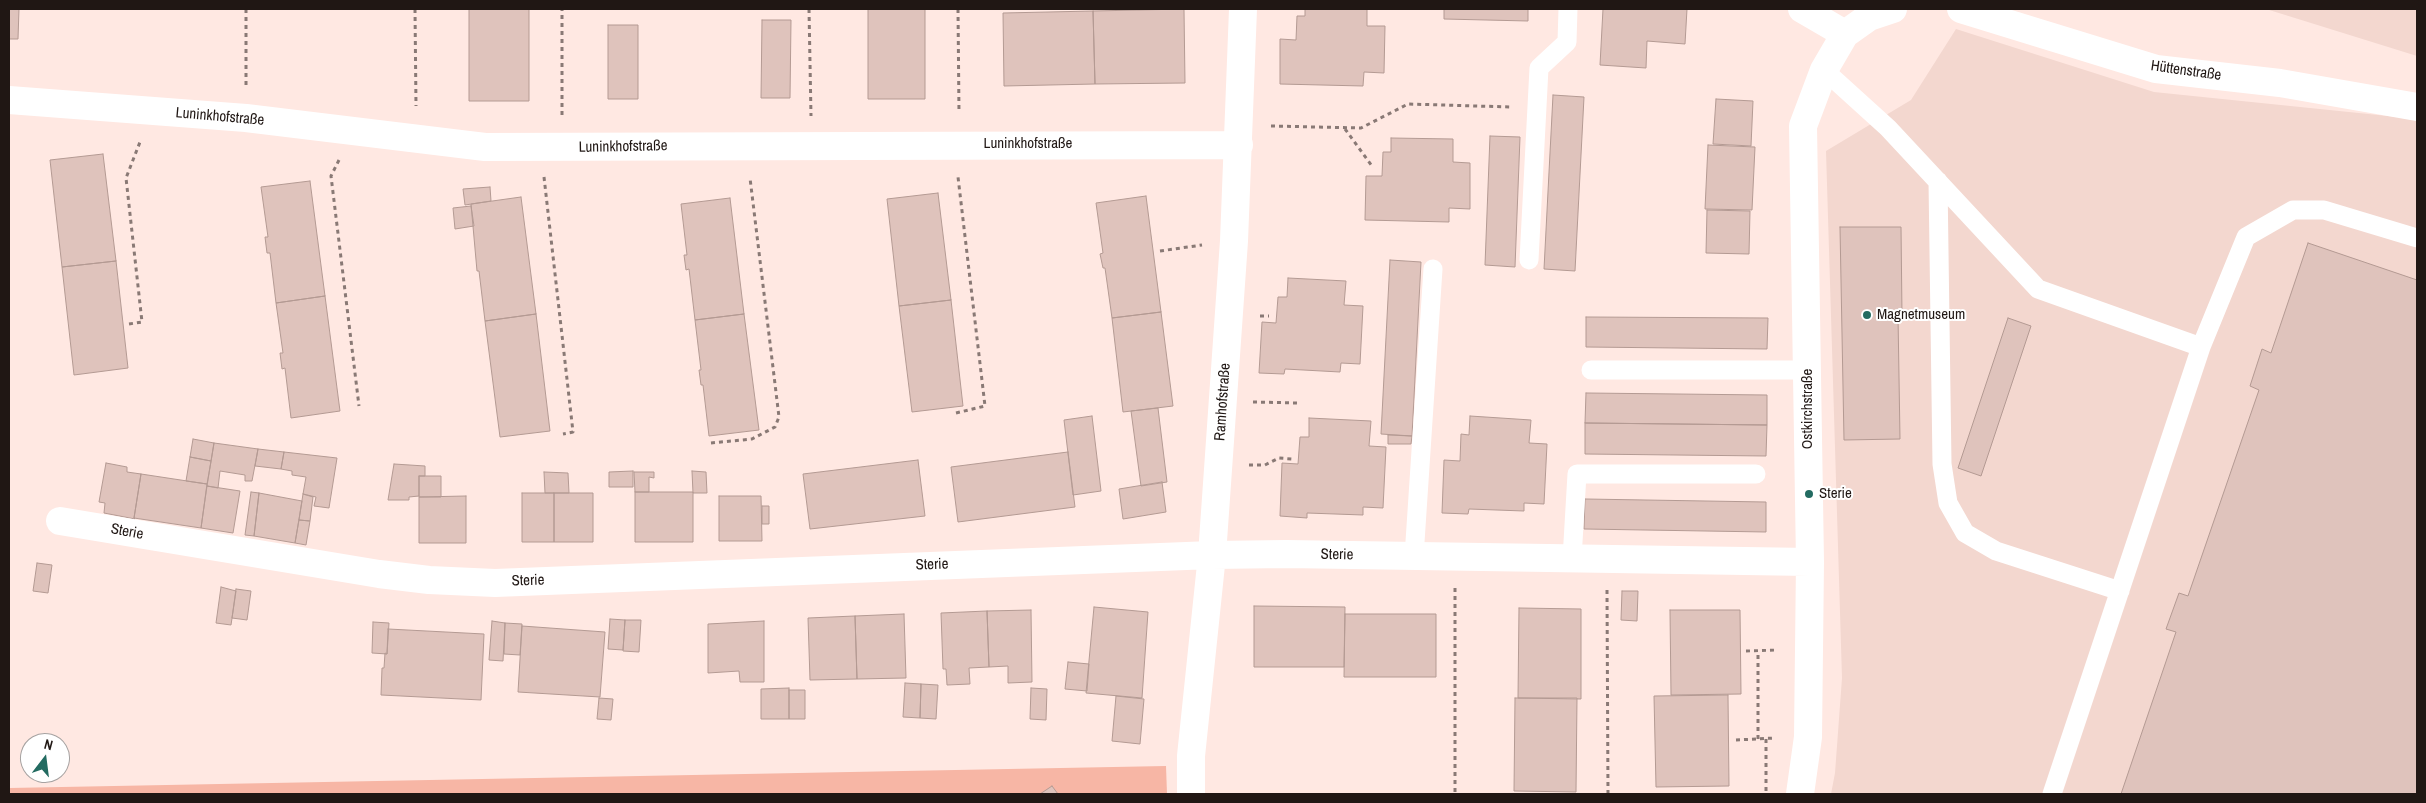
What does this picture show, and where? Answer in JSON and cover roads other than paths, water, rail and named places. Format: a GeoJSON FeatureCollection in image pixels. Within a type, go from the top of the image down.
{"type":"FeatureCollection","features":[{"type":"Feature","properties":{"kind":"street","name":"Ramhofstraße"},"geometry":{"type":"LineString","coordinates":[[1191,794],[1191,756],[1212,555],[1234,241],[1240,135],[1243,9]]}},
{"type":"Feature","properties":{"kind":"street"},"geometry":{"type":"LineString","coordinates":[[1802,9],[1845,34],[1869,17],[1893,9]]}},
{"type":"Feature","properties":{"kind":"street","name":"Hüttenstraße"},"geometry":{"type":"LineString","coordinates":[[1962,9],[2156,69],[2280,83],[2417,107]]}},
{"type":"Feature","properties":{"kind":"street","name":"Ostkirchstraße"},"geometry":{"type":"LineString","coordinates":[[1800,794],[1808,737],[1810,562],[1803,126],[1824,70],[1845,34]]}},
{"type":"Feature","properties":{"kind":"street","name":"Luninkhofstraße"},"geometry":{"type":"LineString","coordinates":[[9,100],[246,118],[485,147],[957,145],[1240,135]]}},
{"type":"Feature","properties":{"kind":"street","name":"Sterie"},"geometry":{"type":"LineString","coordinates":[[60,521],[379,574],[429,580],[495,582],[1212,555],[1286,554],[1810,562]]}},
{"type":"Feature","properties":{"kind":"lane"},"geometry":{"type":"LineString","coordinates":[[1529,260],[1539,68],[1567,42],[1568,9]]}},
{"type":"Feature","properties":{"kind":"lane"},"geometry":{"type":"LineString","coordinates":[[1824,70],[1888,128],[2038,289],[2201,347]]}},
{"type":"Feature","properties":{"kind":"lane"},"geometry":{"type":"LineString","coordinates":[[1938,181],[1942,464],[1948,503],[1965,532],[1996,550],[2120,591]]}},
{"type":"Feature","properties":{"kind":"lane"},"geometry":{"type":"LineString","coordinates":[[2052,794],[2201,347],[2246,238],[2292,210],[2324,210],[2417,238]]}},
{"type":"Feature","properties":{"kind":"lane"},"geometry":{"type":"LineString","coordinates":[[1414,557],[1433,269]]}},
{"type":"Feature","properties":{"kind":"lane"},"geometry":{"type":"LineString","coordinates":[[1591,370],[1808,370]]}},
{"type":"Feature","properties":{"kind":"lane"},"geometry":{"type":"LineString","coordinates":[[1572,559],[1577,474],[1756,474]]}},
{"type":"Feature","properties":{"kind":"place","name":"Magnetmuseum"},"geometry":{"type":"Point","coordinates":[1867,315]}},
{"type":"Feature","properties":{"kind":"place","name":"Sterie"},"geometry":{"type":"Point","coordinates":[1809,494]}}]}
